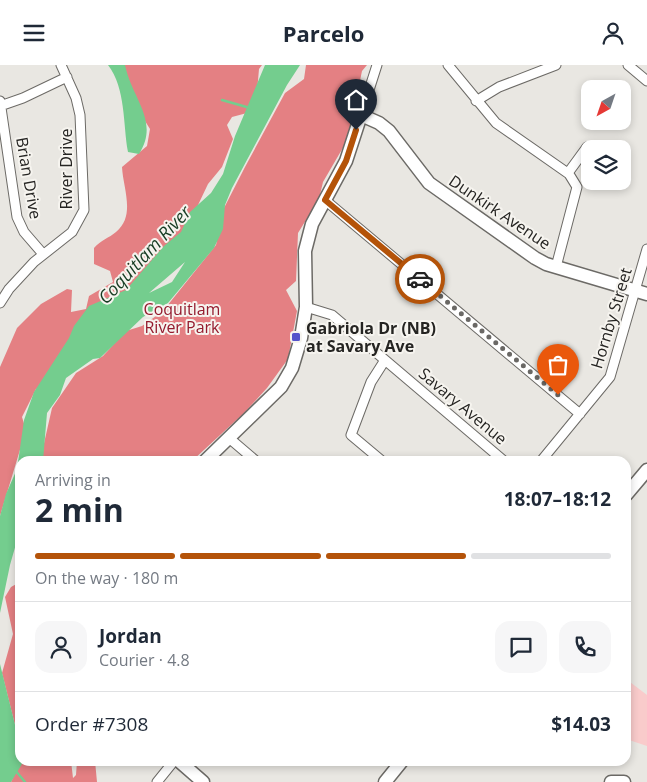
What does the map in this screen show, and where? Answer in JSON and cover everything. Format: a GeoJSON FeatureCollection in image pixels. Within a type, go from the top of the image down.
{"type":"FeatureCollection","features":[{"type":"Feature","properties":{"kind":"street","name":"River Drive"},"geometry":{"type":"LineString","coordinates":[[1,299],[43,254],[72,232],[84,210],[80,115],[78,104],[61,65]]}},
{"type":"Feature","properties":{"kind":"street"},"geometry":{"type":"LineString","coordinates":[[210,456],[281,387],[297,357],[306,307],[306,244],[312,224],[346,161],[377,65]]}},
{"type":"Feature","properties":{"kind":"street"},"geometry":{"type":"LineString","coordinates":[[448,65],[476,101],[504,129],[568,173],[577,187],[556,267]]}},
{"type":"Feature","properties":{"kind":"street"},"geometry":{"type":"LineString","coordinates":[[476,101],[499,87],[556,65]]}},
{"type":"Feature","properties":{"kind":"street"},"geometry":{"type":"LineString","coordinates":[[628,65],[647,81]]}},
{"type":"Feature","properties":{"kind":"street"},"geometry":{"type":"LineString","coordinates":[[0,104],[23,98],[67,77]]}},
{"type":"Feature","properties":{"kind":"street","name":"Brian Drive"},"geometry":{"type":"LineString","coordinates":[[0,104],[17,217],[24,231],[43,254]]}},
{"type":"Feature","properties":{"kind":"street","name":"Dunkirk Avenue"},"geometry":{"type":"LineString","coordinates":[[361,115],[379,123],[388,131],[429,183],[535,258],[556,267],[642,292]]}},
{"type":"Feature","properties":{"kind":"street"},"geometry":{"type":"LineString","coordinates":[[568,173],[581,155]]}},
{"type":"Feature","properties":{"kind":"street"},"geometry":{"type":"LineString","coordinates":[[325,200],[580,414]]}},
{"type":"Feature","properties":{"kind":"street","name":"Hornby Street"},"geometry":{"type":"LineString","coordinates":[[545,456],[610,377],[642,292],[647,249]]}},
{"type":"Feature","properties":{"kind":"street","name":"Savary Avenue"},"geometry":{"type":"LineString","coordinates":[[306,307],[332,315],[498,456]]}},
{"type":"Feature","properties":{"kind":"street"},"geometry":{"type":"LineString","coordinates":[[376,456],[351,435],[371,383],[386,360]]}},
{"type":"Feature","properties":{"kind":"street"},"geometry":{"type":"LineString","coordinates":[[229,438],[250,456]]}},
{"type":"Feature","properties":{"kind":"street"},"geometry":{"type":"LineString","coordinates":[[631,490],[646,474]]}},
{"type":"Feature","properties":{"kind":"street"},"geometry":{"type":"LineString","coordinates":[[156,782],[170,766]]}},
{"type":"Feature","properties":{"kind":"street"},"geometry":{"type":"LineString","coordinates":[[185,766],[204,782]]}},
{"type":"Feature","properties":{"kind":"street"},"geometry":{"type":"LineString","coordinates":[[385,782],[398,766]]}},
{"type":"Feature","properties":{"kind":"street"},"geometry":{"type":"LineString","coordinates":[[611,782],[624,782]]}},
{"type":"Feature","properties":{"kind":"shaded area"},"geometry":{"type":"Polygon","coordinates":[[[108,65],[125,65],[146,120],[145,142],[139,154],[128,152],[121,96],[114,74],[108,65]]]}},
{"type":"Feature","properties":{"kind":"shaded area","name":"Coquitlam River"},"geometry":{"type":"Polygon","coordinates":[[[265,65],[300,65],[287,85],[232,188],[225,205],[223,229],[214,248],[168,303],[143,317],[100,358],[93,359],[66,378],[60,395],[47,413],[43,456],[19,456],[24,420],[34,392],[69,338],[74,326],[89,306],[126,290],[164,246],[181,232],[190,212],[211,193],[223,174],[235,136],[265,65]],[[185,262],[149,293],[172,282],[185,262]]]}},
{"type":"Feature","properties":{"kind":"shaded area","name":"Coquitlam River"},"geometry":{"type":"Polygon","coordinates":[[[15,474],[15,548],[0,613],[0,516],[6,494],[15,474]]]}},
{"type":"Feature","properties":{"kind":"shaded area"},"geometry":{"type":"Polygon","coordinates":[[[0,664],[15,725],[15,766],[21,766],[11,782],[0,782],[0,664]]]}},
{"type":"Feature","properties":{"kind":"shaded area"},"geometry":{"type":"Polygon","coordinates":[[[631,683],[647,695],[647,746],[631,741],[631,683]]]}},
{"type":"Feature","properties":{"kind":"green space"},"geometry":{"type":"Polygon","coordinates":[[[123,65],[262,65],[259,69],[257,92],[247,113],[232,117],[227,125],[233,139],[222,167],[208,184],[189,224],[42,387],[36,389],[22,417],[26,430],[18,456],[15,456],[15,466],[0,516],[0,367],[17,328],[41,304],[67,289],[72,290],[71,312],[86,309],[89,296],[113,282],[110,271],[94,264],[94,248],[116,232],[126,218],[127,201],[122,167],[147,146],[150,129],[140,113],[123,65]]]}},
{"type":"Feature","properties":{"kind":"green space","name":"Coquitlam River Park"},"geometry":{"type":"Polygon","coordinates":[[[306,65],[367,65],[362,71],[348,139],[323,182],[319,199],[298,233],[296,281],[286,290],[297,311],[288,359],[267,388],[244,413],[197,456],[41,456],[52,408],[76,373],[103,356],[126,331],[142,326],[163,311],[216,245],[224,208],[245,167],[285,93],[304,79],[306,65]]]}},
{"type":"Feature","properties":{"kind":"green space"},"geometry":{"type":"Polygon","coordinates":[[[15,585],[15,725],[2,673],[13,634],[5,597],[11,587],[15,585]]]}},
{"type":"Feature","properties":{"kind":"green space"},"geometry":{"type":"Polygon","coordinates":[[[19,766],[72,766],[73,778],[76,775],[77,766],[95,766],[97,782],[11,782],[19,766]]]}},
{"type":"Feature","properties":{"kind":"waterway"},"geometry":{"type":"LineString","coordinates":[[222,100],[250,108]]}},
{"type":"Feature","properties":{"kind":"waterway"},"geometry":{"type":"LineString","coordinates":[[15,770],[25,782]]}},
{"type":"Feature","properties":{"kind":"way so far"},"geometry":{"type":"LineString","coordinates":[[420,279],[558,395]]}},
{"type":"Feature","properties":{"kind":"place","name":"Gabriola Dr (NB) at Savary Ave"},"geometry":{"type":"Point","coordinates":[296,337]}},
{"type":"Feature","properties":{"kind":"route"},"geometry":{"type":"LineString","coordinates":[[356,130],[346,161],[325,200],[420,279]]}}]}
